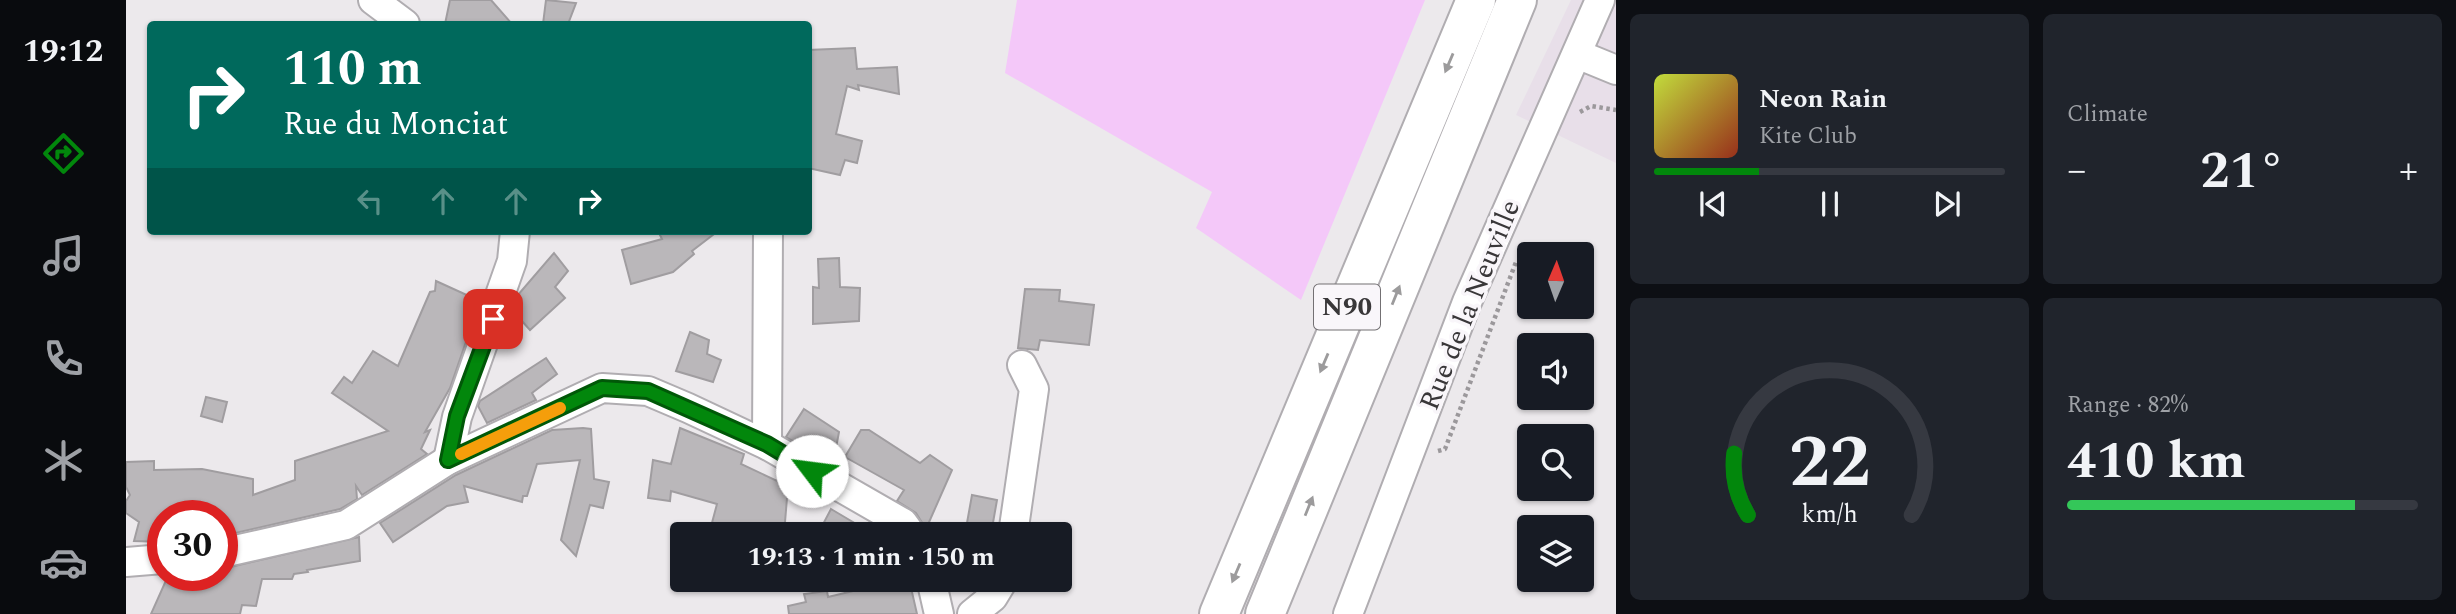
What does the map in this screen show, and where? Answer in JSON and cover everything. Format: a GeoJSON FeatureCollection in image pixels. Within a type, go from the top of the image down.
{"type":"FeatureCollection","features":[{"type":"Feature","properties":{"kind":"highway","name":"N90"},"geometry":{"type":"LineString","coordinates":[[1219,614],[1476,0]]}},
{"type":"Feature","properties":{"kind":"highway","name":"N90"},"geometry":{"type":"LineString","coordinates":[[1265,614],[1517,0]]}},
{"type":"Feature","properties":{"kind":"street"},"geometry":{"type":"LineString","coordinates":[[373,0],[401,21]]}},
{"type":"Feature","properties":{"kind":"street","name":"Rue de la Neuville"},"geometry":{"type":"LineString","coordinates":[[1348,614],[1467,302],[1600,0]]}},
{"type":"Feature","properties":{"kind":"street"},"geometry":{"type":"LineString","coordinates":[[1577,54],[1616,70]]}},
{"type":"Feature","properties":{"kind":"street"},"geometry":{"type":"LineString","coordinates":[[448,460],[457,416],[512,261],[515,235]]}},
{"type":"Feature","properties":{"kind":"street"},"geometry":{"type":"LineString","coordinates":[[767,444],[768,235]]}},
{"type":"Feature","properties":{"kind":"street"},"geometry":{"type":"LineString","coordinates":[[1015,522],[1034,389],[1022,365]]}},
{"type":"Feature","properties":{"kind":"street"},"geometry":{"type":"LineString","coordinates":[[238,549],[346,525],[448,460],[602,388],[648,391],[767,444],[901,522]]}},
{"type":"Feature","properties":{"kind":"street"},"geometry":{"type":"LineString","coordinates":[[126,562],[147,560]]}},
{"type":"Feature","properties":{"kind":"street"},"geometry":{"type":"LineString","coordinates":[[934,592],[939,614]]}},
{"type":"Feature","properties":{"kind":"street"},"geometry":{"type":"LineString","coordinates":[[972,614],[996,592]]}},
{"type":"Feature","properties":{"kind":"path"},"geometry":{"type":"LineString","coordinates":[[1572,115],[1591,106],[1616,110]]}},
{"type":"Feature","properties":{"kind":"shaded area"},"geometry":{"type":"Polygon","coordinates":[[[1017,0],[1425,0],[1301,300],[1196,228],[1212,192],[1005,73],[1017,0]]]}},
{"type":"Feature","properties":{"kind":"shaded area"},"geometry":{"type":"Polygon","coordinates":[[[1571,0],[1616,0],[1616,163],[1516,115],[1571,0]]]}},
{"type":"Feature","properties":{"kind":"building"},"geometry":{"type":"Polygon","coordinates":[[[450,0],[491,0],[509,21],[446,21],[450,0]]]}},
{"type":"Feature","properties":{"kind":"building"},"geometry":{"type":"Polygon","coordinates":[[[546,0],[576,3],[569,21],[543,21],[546,0]]]}},
{"type":"Feature","properties":{"kind":"building"},"geometry":{"type":"Polygon","coordinates":[[[855,48],[857,69],[897,67],[899,94],[858,85],[859,90],[847,86],[836,134],[862,141],[857,163],[845,160],[840,175],[812,169],[812,50],[855,48]]]}},
{"type":"Feature","properties":{"kind":"building"},"geometry":{"type":"Polygon","coordinates":[[[660,235],[713,235],[692,251],[694,254],[673,272],[631,284],[622,250],[662,239],[660,235]]]}},
{"type":"Feature","properties":{"kind":"building"},"geometry":{"type":"Polygon","coordinates":[[[554,253],[568,271],[555,287],[565,298],[530,330],[512,310],[517,296],[554,253]]]}},
{"type":"Feature","properties":{"kind":"building"},"geometry":{"type":"Polygon","coordinates":[[[839,258],[840,287],[860,288],[859,321],[813,324],[813,287],[819,288],[818,259],[839,258]]]}},
{"type":"Feature","properties":{"kind":"building"},"geometry":{"type":"Polygon","coordinates":[[[436,281],[480,301],[450,388],[425,432],[430,430],[421,449],[427,454],[362,495],[356,486],[357,499],[340,509],[238,532],[238,500],[147,500],[147,541],[134,541],[139,522],[126,513],[126,501],[130,495],[126,487],[126,462],[154,461],[154,470],[202,469],[253,479],[253,495],[295,480],[295,461],[388,431],[332,393],[344,377],[352,383],[373,351],[398,366],[430,292],[435,291],[436,281]]]}},
{"type":"Feature","properties":{"kind":"building"},"geometry":{"type":"Polygon","coordinates":[[[1025,289],[1060,290],[1059,301],[1094,305],[1089,345],[1040,340],[1038,350],[1018,348],[1025,289]]]}},
{"type":"Feature","properties":{"kind":"building"},"geometry":{"type":"Polygon","coordinates":[[[690,332],[709,340],[707,354],[721,360],[713,382],[676,371],[690,332]]]}},
{"type":"Feature","properties":{"kind":"building"},"geometry":{"type":"Polygon","coordinates":[[[546,358],[557,374],[532,393],[536,400],[487,423],[478,406],[480,401],[546,358]]]}},
{"type":"Feature","properties":{"kind":"building"},"geometry":{"type":"Polygon","coordinates":[[[206,397],[227,402],[222,422],[201,416],[206,397]]]}},
{"type":"Feature","properties":{"kind":"building"},"geometry":{"type":"Polygon","coordinates":[[[804,409],[839,432],[833,464],[786,437],[804,409]]]}},
{"type":"Feature","properties":{"kind":"building"},"geometry":{"type":"Polygon","coordinates":[[[680,428],[744,454],[741,464],[788,486],[785,522],[712,522],[717,504],[671,491],[670,501],[648,498],[653,460],[671,464],[680,428]]]}},
{"type":"Feature","properties":{"kind":"building"},"geometry":{"type":"Polygon","coordinates":[[[591,429],[594,479],[609,482],[603,508],[590,505],[576,556],[561,540],[580,460],[537,464],[527,496],[523,496],[522,502],[464,486],[468,502],[447,506],[393,542],[380,523],[456,475],[552,430],[591,429]]]}},
{"type":"Feature","properties":{"kind":"building"},"geometry":{"type":"Polygon","coordinates":[[[861,430],[869,430],[920,463],[930,455],[952,470],[929,522],[922,522],[916,513],[897,501],[904,490],[845,457],[861,430]]]}},
{"type":"Feature","properties":{"kind":"building"},"geometry":{"type":"Polygon","coordinates":[[[972,495],[997,500],[993,522],[967,522],[972,495]]]}},
{"type":"Feature","properties":{"kind":"building"},"geometry":{"type":"Polygon","coordinates":[[[831,509],[853,522],[824,522],[831,509]]]}},
{"type":"Feature","properties":{"kind":"building"},"geometry":{"type":"Polygon","coordinates":[[[359,537],[360,561],[307,570],[308,572],[294,574],[292,579],[262,579],[256,606],[242,605],[240,614],[151,614],[161,591],[238,591],[238,565],[359,537]]]}},
{"type":"Feature","properties":{"kind":"building"},"geometry":{"type":"Polygon","coordinates":[[[827,592],[828,597],[849,592],[912,592],[917,614],[789,614],[788,606],[806,602],[804,594],[827,592]]]}},
{"type":"Feature","properties":{"kind":"slow traffic"},"geometry":{"type":"LineString","coordinates":[[461,454],[560,408]]}},
{"type":"Feature","properties":{"kind":"route"},"geometry":{"type":"LineString","coordinates":[[493,319],[457,416],[448,460],[602,388],[648,391],[767,444],[812,471]]}}]}
